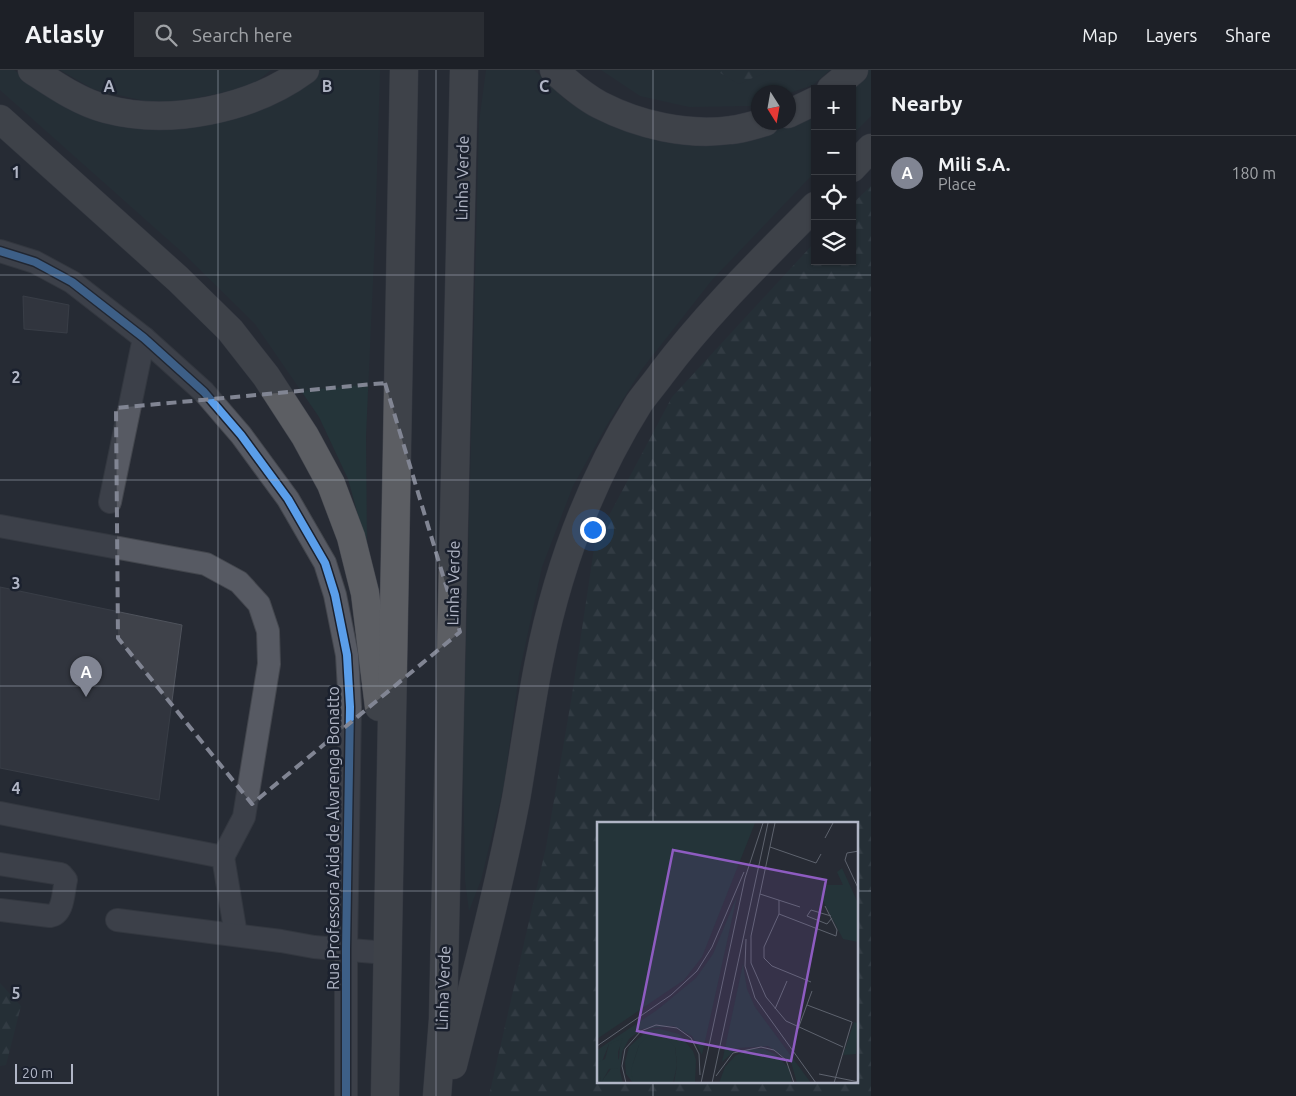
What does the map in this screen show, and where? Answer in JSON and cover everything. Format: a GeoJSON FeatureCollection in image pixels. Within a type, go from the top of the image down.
{"type":"FeatureCollection","features":[{"type":"Feature","properties":{"kind":"highway"},"geometry":{"type":"LineString","coordinates":[[32,70],[65,92],[104,109],[140,116],[180,115],[230,106],[268,92],[305,70]]}},
{"type":"Feature","properties":{"kind":"highway"},"geometry":{"type":"LineString","coordinates":[[385,1096],[404,70]]}},
{"type":"Feature","properties":{"kind":"highway","name":"Linha Verde"},"geometry":{"type":"LineString","coordinates":[[437,1096],[443,1019],[464,70]]}},
{"type":"Feature","properties":{"kind":"highway"},"geometry":{"type":"LineString","coordinates":[[554,70],[571,86],[599,104],[628,117],[659,126],[697,131],[731,130],[751,125]]}},
{"type":"Feature","properties":{"kind":"highway"},"geometry":{"type":"LineString","coordinates":[[836,85],[854,70]]}},
{"type":"Feature","properties":{"kind":"highway"},"geometry":{"type":"LineString","coordinates":[[796,110],[811,103]]}},
{"type":"Feature","properties":{"kind":"highway"},"geometry":{"type":"LineString","coordinates":[[0,119],[178,279],[230,330],[266,376],[305,436],[331,484],[351,537],[365,593],[391,791]]}},
{"type":"Feature","properties":{"kind":"highway"},"geometry":{"type":"LineString","coordinates":[[856,164],[871,148]]}},
{"type":"Feature","properties":{"kind":"highway"},"geometry":{"type":"LineString","coordinates":[[446,1096],[516,800],[539,661],[566,558],[587,506],[608,459],[640,402],[681,348],[723,301],[811,210]]}},
{"type":"Feature","properties":{"kind":"street","name":"Rua Professora Aida de Alvarenga Bonatto"},"geometry":{"type":"LineString","coordinates":[[0,251],[35,262],[72,282],[144,338],[204,392],[241,435],[288,500],[325,563],[335,595],[346,655],[350,707],[346,950],[346,1096]]}},
{"type":"Feature","properties":{"kind":"street"},"geometry":{"type":"LineString","coordinates":[[110,502],[144,338]]}},
{"type":"Feature","properties":{"kind":"street"},"geometry":{"type":"LineString","coordinates":[[0,526],[206,564],[239,582],[259,604],[268,630],[269,664],[244,816],[223,856],[236,935]]}},
{"type":"Feature","properties":{"kind":"street"},"geometry":{"type":"LineString","coordinates":[[0,813],[223,856]]}},
{"type":"Feature","properties":{"kind":"street"},"geometry":{"type":"LineString","coordinates":[[0,864],[61,874],[66,880],[60,911],[55,915],[0,910]]}},
{"type":"Feature","properties":{"kind":"street"},"geometry":{"type":"LineString","coordinates":[[117,920],[314,947],[387,953]]}},
{"type":"Feature","properties":{"kind":"highlighted area"},"geometry":{"type":"Polygon","coordinates":[[[385,383],[460,632],[252,804],[118,638],[116,408],[385,383]]]}},
{"type":"Feature","properties":{"kind":"green space"},"geometry":{"type":"Polygon","coordinates":[[[0,70],[14,70],[42,91],[87,115],[302,85],[321,70],[380,70],[366,436],[367,548],[348,479],[319,417],[255,324],[183,253],[0,90],[0,70]]]}},
{"type":"Feature","properties":{"kind":"green space"},"geometry":{"type":"Polygon","coordinates":[[[60,70],[271,70],[250,87],[162,105],[93,89],[60,70]]]}},
{"type":"Feature","properties":{"kind":"green space"},"geometry":{"type":"Polygon","coordinates":[[[486,70],[534,70],[567,101],[597,116],[765,131],[796,130],[796,119],[811,112],[811,176],[712,280],[642,369],[608,423],[573,486],[542,567],[519,674],[504,785],[481,880],[469,911],[465,880],[463,762],[479,122],[486,70]]]}},
{"type":"Feature","properties":{"kind":"green space"},"geometry":{"type":"Polygon","coordinates":[[[601,70],[715,70],[739,84],[769,71],[830,70],[813,85],[796,91],[796,85],[751,85],[750,106],[689,107],[640,96],[601,70]]]}},
{"type":"Feature","properties":{"kind":"green space"},"geometry":{"type":"Polygon","coordinates":[[[715,70],[796,70],[794,72],[769,71],[739,84],[715,70]]]}},
{"type":"Feature","properties":{"kind":"green space"},"geometry":{"type":"Polygon","coordinates":[[[868,70],[871,70],[871,116],[856,131],[856,85],[850,85],[868,70]]]}},
{"type":"Feature","properties":{"kind":"green space"},"geometry":{"type":"Polygon","coordinates":[[[871,186],[871,1096],[489,1096],[546,847],[572,695],[595,542],[672,397],[811,246],[811,265],[856,265],[856,200],[871,186]]]}},
{"type":"Feature","properties":{"kind":"green space"},"geometry":{"type":"Polygon","coordinates":[[[0,983],[21,1006],[6,1065],[0,1066],[0,983]]]}},
{"type":"Feature","properties":{"kind":"building"},"geometry":{"type":"Polygon","coordinates":[[[23,296],[69,305],[67,333],[24,329],[23,296]]]}},
{"type":"Feature","properties":{"kind":"building"},"geometry":{"type":"Polygon","coordinates":[[[0,587],[182,625],[159,800],[0,768],[0,587]]]}},
{"type":"Feature","properties":{"kind":"cycle path"},"geometry":{"type":"LineString","coordinates":[[0,251],[35,262],[72,282],[144,338],[204,392],[241,435],[288,499],[325,563],[335,595],[347,655],[350,707],[346,949],[346,1096]]}},
{"type":"Feature","properties":{"kind":"place","name":"Mili S.A."},"geometry":{"type":"Point","coordinates":[86,697]}}]}
